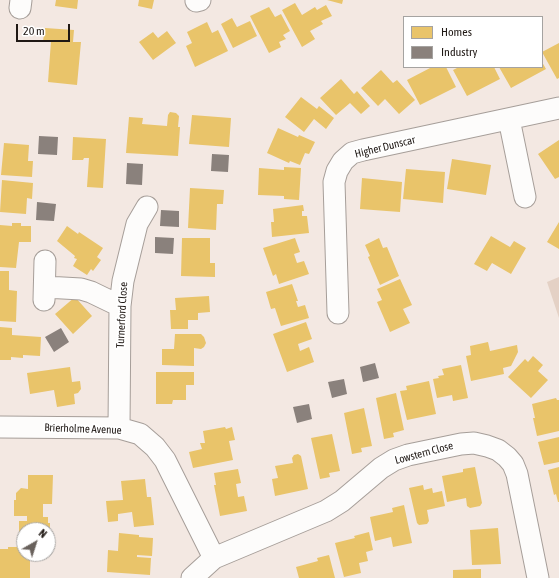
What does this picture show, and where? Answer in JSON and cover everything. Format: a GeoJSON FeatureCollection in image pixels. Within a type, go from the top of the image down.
{"type":"FeatureCollection","features":[{"type":"Feature","properties":{"kind":"street","name":"Higher Dunscar"},"geometry":{"type":"LineString","coordinates":[[338,313],[334,182],[337,171],[343,161],[352,154],[363,150],[559,108]]}},
{"type":"Feature","properties":{"kind":"street"},"geometry":{"type":"LineString","coordinates":[[509,119],[524,197]]}},
{"type":"Feature","properties":{"kind":"street","name":"Turnerford Close"},"geometry":{"type":"LineString","coordinates":[[119,428],[120,306],[126,266],[137,224],[147,207]]}},
{"type":"Feature","properties":{"kind":"street"},"geometry":{"type":"LineString","coordinates":[[46,261],[44,294],[81,289],[91,292],[120,306]]}},
{"type":"Feature","properties":{"kind":"street","name":"Brierholme Avenue"},"geometry":{"type":"LineString","coordinates":[[0,427],[119,428],[140,434],[155,447],[165,460],[214,558]]}},
{"type":"Feature","properties":{"kind":"street","name":"Lowstern Close"},"geometry":{"type":"LineString","coordinates":[[192,578],[214,558],[326,511],[381,468],[394,460],[408,455],[454,445],[474,443],[498,450],[513,464],[517,474],[538,578]]}},
{"type":"Feature","properties":{"kind":"shaded area"},"geometry":{"type":"Polygon","coordinates":[[[559,277],[559,318],[547,282],[559,277]]]}},
{"type":"Feature","properties":{"kind":"building: Homes"},"geometry":{"type":"Polygon","coordinates":[[[56,0],[78,0],[77,9],[55,6],[56,0]]]}},
{"type":"Feature","properties":{"kind":"building: Homes"},"geometry":{"type":"Polygon","coordinates":[[[139,0],[154,0],[152,9],[138,6],[139,0]]]}},
{"type":"Feature","properties":{"kind":"building: Homes"},"geometry":{"type":"Polygon","coordinates":[[[327,0],[343,0],[342,4],[327,0]]]}},
{"type":"Feature","properties":{"kind":"building: Homes"},"geometry":{"type":"Polygon","coordinates":[[[295,3],[302,15],[315,7],[317,10],[326,5],[332,16],[321,21],[323,24],[310,31],[315,39],[302,47],[282,10],[295,3]]]}},
{"type":"Feature","properties":{"kind":"building: Homes"},"geometry":{"type":"Polygon","coordinates":[[[269,7],[275,17],[281,14],[290,31],[283,35],[286,39],[279,42],[281,47],[269,53],[250,16],[269,7]]]}},
{"type":"Feature","properties":{"kind":"building: Homes"},"geometry":{"type":"Polygon","coordinates":[[[232,18],[237,27],[250,21],[257,36],[233,48],[221,24],[232,18]]]}},
{"type":"Feature","properties":{"kind":"building: Homes"},"geometry":{"type":"Polygon","coordinates":[[[207,22],[212,33],[218,30],[228,51],[195,67],[186,46],[192,43],[187,32],[207,22]]]}},
{"type":"Feature","properties":{"kind":"building: Homes"},"geometry":{"type":"Polygon","coordinates":[[[45,28],[74,30],[73,42],[81,42],[77,85],[48,82],[51,41],[43,41],[45,28]]]}},
{"type":"Feature","properties":{"kind":"building: Homes"},"geometry":{"type":"Polygon","coordinates":[[[167,31],[176,43],[153,60],[139,42],[153,32],[158,38],[167,31]]]}},
{"type":"Feature","properties":{"kind":"building: Homes"},"geometry":{"type":"Polygon","coordinates":[[[559,43],[559,78],[557,79],[543,51],[559,43]]]}},
{"type":"Feature","properties":{"kind":"building: Homes"},"geometry":{"type":"Polygon","coordinates":[[[543,64],[546,69],[511,88],[500,68],[543,68],[543,64]]]}},
{"type":"Feature","properties":{"kind":"building: Homes"},"geometry":{"type":"Polygon","coordinates":[[[430,68],[446,68],[456,87],[420,105],[407,80],[430,68]]]}},
{"type":"Feature","properties":{"kind":"building: Homes"},"geometry":{"type":"Polygon","coordinates":[[[457,68],[494,68],[500,79],[467,96],[453,70],[457,68]]]}},
{"type":"Feature","properties":{"kind":"building: Homes"},"geometry":{"type":"Polygon","coordinates":[[[381,70],[393,83],[397,80],[415,100],[399,114],[385,99],[378,106],[361,88],[381,70]]]}},
{"type":"Feature","properties":{"kind":"building: Homes"},"geometry":{"type":"Polygon","coordinates":[[[341,79],[354,94],[357,91],[370,106],[361,114],[350,103],[336,115],[320,98],[341,79]]]}},
{"type":"Feature","properties":{"kind":"building: Homes"},"geometry":{"type":"Polygon","coordinates":[[[301,97],[317,109],[319,106],[334,118],[326,129],[314,119],[304,132],[285,117],[301,97]]]}},
{"type":"Feature","properties":{"kind":"building: Homes"},"geometry":{"type":"Polygon","coordinates":[[[170,112],[176,113],[179,116],[178,127],[180,127],[178,156],[126,153],[129,117],[143,118],[142,124],[167,126],[168,115],[170,112]]]}},
{"type":"Feature","properties":{"kind":"building: Homes"},"geometry":{"type":"Polygon","coordinates":[[[192,115],[231,118],[229,147],[189,144],[192,115]]]}},
{"type":"Feature","properties":{"kind":"building: Homes"},"geometry":{"type":"Polygon","coordinates":[[[278,128],[298,137],[299,135],[315,142],[309,154],[305,153],[300,165],[290,161],[289,163],[267,153],[278,128]]]}},
{"type":"Feature","properties":{"kind":"building: Homes"},"geometry":{"type":"Polygon","coordinates":[[[73,137],[106,139],[103,188],[87,187],[89,158],[84,158],[83,160],[72,160],[73,137]]]}},
{"type":"Feature","properties":{"kind":"building: Homes"},"geometry":{"type":"Polygon","coordinates":[[[559,140],[559,177],[555,179],[538,154],[559,140]]]}},
{"type":"Feature","properties":{"kind":"building: Homes"},"geometry":{"type":"Polygon","coordinates":[[[4,143],[29,145],[28,161],[33,161],[32,177],[1,175],[4,143]]]}},
{"type":"Feature","properties":{"kind":"building: Homes"},"geometry":{"type":"Polygon","coordinates":[[[452,159],[491,165],[486,195],[447,189],[452,159]]]}},
{"type":"Feature","properties":{"kind":"building: Homes"},"geometry":{"type":"Polygon","coordinates":[[[284,167],[301,168],[299,200],[284,199],[284,196],[258,195],[259,168],[284,170],[284,167]]]}},
{"type":"Feature","properties":{"kind":"building: Homes"},"geometry":{"type":"Polygon","coordinates":[[[406,169],[445,172],[443,203],[403,199],[406,169]]]}},
{"type":"Feature","properties":{"kind":"building: Homes"},"geometry":{"type":"Polygon","coordinates":[[[362,178],[402,182],[400,212],[360,209],[362,178]]]}},
{"type":"Feature","properties":{"kind":"building: Homes"},"geometry":{"type":"Polygon","coordinates":[[[2,180],[33,183],[32,199],[27,198],[26,214],[0,212],[2,180]]]}},
{"type":"Feature","properties":{"kind":"building: Homes"},"geometry":{"type":"Polygon","coordinates":[[[190,188],[224,190],[223,204],[217,204],[216,230],[188,228],[190,188]]]}},
{"type":"Feature","properties":{"kind":"building: Homes"},"geometry":{"type":"Polygon","coordinates":[[[303,205],[304,211],[302,211],[302,216],[307,216],[309,233],[272,237],[271,222],[274,222],[273,209],[303,205]]]}},
{"type":"Feature","properties":{"kind":"building: Homes"},"geometry":{"type":"Polygon","coordinates":[[[559,222],[559,249],[547,242],[559,222]]]}},
{"type":"Feature","properties":{"kind":"building: Homes"},"geometry":{"type":"Polygon","coordinates":[[[12,223],[21,223],[21,226],[31,226],[31,242],[19,242],[16,268],[0,267],[0,225],[12,226],[12,223]]]}},
{"type":"Feature","properties":{"kind":"building: Homes"},"geometry":{"type":"Polygon","coordinates":[[[67,226],[103,248],[97,257],[101,260],[93,271],[91,269],[87,275],[73,266],[77,259],[74,258],[75,256],[57,241],[67,226]]]}},
{"type":"Feature","properties":{"kind":"building: Homes"},"geometry":{"type":"Polygon","coordinates":[[[491,236],[510,247],[514,241],[526,248],[511,274],[492,263],[487,271],[474,264],[491,236]]]}},
{"type":"Feature","properties":{"kind":"building: Homes"},"geometry":{"type":"Polygon","coordinates":[[[182,238],[210,238],[210,263],[215,263],[215,277],[181,276],[182,238]]]}},
{"type":"Feature","properties":{"kind":"building: Homes"},"geometry":{"type":"Polygon","coordinates":[[[295,238],[300,252],[294,254],[297,263],[304,261],[309,274],[279,284],[276,274],[273,276],[263,248],[295,238]]]}},
{"type":"Feature","properties":{"kind":"building: Homes"},"geometry":{"type":"Polygon","coordinates":[[[379,238],[383,248],[387,247],[399,276],[380,285],[368,257],[370,256],[365,245],[379,238]]]}},
{"type":"Feature","properties":{"kind":"building: Homes"},"geometry":{"type":"Polygon","coordinates":[[[0,271],[9,271],[9,290],[17,291],[16,322],[0,321],[0,271]]]}},
{"type":"Feature","properties":{"kind":"building: Homes"},"geometry":{"type":"Polygon","coordinates":[[[400,279],[412,305],[403,309],[410,323],[390,332],[377,302],[382,300],[377,289],[400,279]]]}},
{"type":"Feature","properties":{"kind":"building: Homes"},"geometry":{"type":"Polygon","coordinates":[[[292,284],[298,301],[296,301],[298,307],[305,305],[309,318],[281,326],[275,308],[271,309],[266,292],[292,284]]]}},
{"type":"Feature","properties":{"kind":"building: Homes"},"geometry":{"type":"Polygon","coordinates":[[[209,296],[210,312],[198,313],[198,320],[188,320],[188,329],[171,329],[170,310],[176,310],[175,298],[209,296]]]}},
{"type":"Feature","properties":{"kind":"building: Homes"},"geometry":{"type":"Polygon","coordinates":[[[75,297],[92,316],[73,334],[55,314],[75,297]]]}},
{"type":"Feature","properties":{"kind":"building: Homes"},"geometry":{"type":"Polygon","coordinates":[[[306,322],[312,339],[298,344],[300,351],[309,347],[314,362],[287,372],[273,334],[306,322]]]}},
{"type":"Feature","properties":{"kind":"building: Homes"},"geometry":{"type":"Polygon","coordinates":[[[0,327],[12,328],[12,335],[41,337],[40,356],[23,355],[23,358],[11,357],[11,360],[0,360],[0,327]]]}},
{"type":"Feature","properties":{"kind":"building: Homes"},"geometry":{"type":"Polygon","coordinates":[[[175,334],[201,334],[204,337],[206,343],[204,347],[201,349],[194,348],[194,366],[162,365],[162,349],[174,349],[175,334]]]}},
{"type":"Feature","properties":{"kind":"building: Homes"},"geometry":{"type":"Polygon","coordinates":[[[488,342],[490,351],[517,345],[518,352],[511,366],[503,368],[504,374],[471,381],[466,356],[471,355],[470,346],[488,342]]]}},
{"type":"Feature","properties":{"kind":"building: Homes"},"geometry":{"type":"Polygon","coordinates":[[[533,356],[543,365],[538,371],[548,380],[531,398],[508,377],[525,359],[528,362],[533,356]]]}},
{"type":"Feature","properties":{"kind":"building: Homes"},"geometry":{"type":"Polygon","coordinates":[[[461,365],[468,398],[453,401],[452,395],[437,398],[433,379],[444,375],[442,369],[461,365]]]}},
{"type":"Feature","properties":{"kind":"building: Homes"},"geometry":{"type":"Polygon","coordinates":[[[70,367],[72,382],[80,381],[81,389],[78,393],[74,394],[75,404],[57,407],[54,390],[30,394],[27,373],[70,367]]]}},
{"type":"Feature","properties":{"kind":"building: Homes"},"geometry":{"type":"Polygon","coordinates":[[[156,372],[194,372],[194,385],[186,385],[186,400],[173,400],[172,404],[156,404],[156,372]]]}},
{"type":"Feature","properties":{"kind":"building: Homes"},"geometry":{"type":"Polygon","coordinates":[[[429,381],[436,414],[407,420],[400,391],[407,390],[406,386],[429,381]]]}},
{"type":"Feature","properties":{"kind":"building: Homes"},"geometry":{"type":"Polygon","coordinates":[[[396,393],[404,430],[393,433],[394,437],[384,439],[376,398],[396,393]]]}},
{"type":"Feature","properties":{"kind":"building: Homes"},"geometry":{"type":"Polygon","coordinates":[[[556,398],[559,400],[559,431],[537,436],[532,404],[556,398]]]}},
{"type":"Feature","properties":{"kind":"building: Homes"},"geometry":{"type":"Polygon","coordinates":[[[364,408],[372,446],[361,448],[362,452],[352,454],[344,413],[364,408]]]}},
{"type":"Feature","properties":{"kind":"building: Homes"},"geometry":{"type":"Polygon","coordinates":[[[225,427],[226,429],[232,427],[235,440],[229,441],[233,460],[193,468],[189,452],[202,449],[200,443],[205,443],[203,431],[225,427]]]}},
{"type":"Feature","properties":{"kind":"building: Homes"},"geometry":{"type":"Polygon","coordinates":[[[332,434],[340,471],[329,473],[330,477],[320,479],[311,438],[332,434]]]}},
{"type":"Feature","properties":{"kind":"building: Homes"},"geometry":{"type":"Polygon","coordinates":[[[559,437],[559,462],[544,465],[538,442],[559,437]]]}},
{"type":"Feature","properties":{"kind":"building: Homes"},"geometry":{"type":"Polygon","coordinates":[[[298,454],[301,456],[308,489],[275,496],[272,479],[278,478],[275,466],[293,463],[292,458],[294,455],[298,454]]]}},
{"type":"Feature","properties":{"kind":"building: Homes"},"geometry":{"type":"Polygon","coordinates":[[[475,467],[482,503],[480,506],[470,508],[467,506],[466,498],[447,502],[442,476],[463,472],[463,469],[475,467]]]}},
{"type":"Feature","properties":{"kind":"building: Homes"},"geometry":{"type":"Polygon","coordinates":[[[559,467],[558,502],[556,494],[554,495],[548,470],[559,467]]]}},
{"type":"Feature","properties":{"kind":"building: Homes"},"geometry":{"type":"Polygon","coordinates":[[[238,469],[241,483],[236,484],[238,497],[244,496],[247,511],[220,516],[214,485],[216,485],[214,473],[238,469]]]}},
{"type":"Feature","properties":{"kind":"building: Homes"},"geometry":{"type":"Polygon","coordinates":[[[28,475],[53,475],[52,504],[43,504],[43,517],[48,517],[48,522],[19,522],[27,521],[27,516],[14,516],[14,500],[16,500],[16,493],[21,488],[28,489],[28,475]]]}},
{"type":"Feature","properties":{"kind":"building: Homes"},"geometry":{"type":"Polygon","coordinates":[[[145,479],[147,497],[151,497],[154,525],[134,527],[132,512],[118,514],[118,521],[108,522],[106,501],[123,500],[121,481],[145,479]]]}},
{"type":"Feature","properties":{"kind":"building: Homes"},"geometry":{"type":"Polygon","coordinates":[[[423,485],[424,490],[432,488],[433,493],[442,491],[445,506],[427,510],[429,521],[427,524],[419,525],[417,523],[409,488],[423,485]]]}},
{"type":"Feature","properties":{"kind":"building: Homes"},"geometry":{"type":"Polygon","coordinates":[[[404,505],[412,543],[393,547],[391,537],[375,541],[370,517],[393,512],[392,508],[404,505]]]}},
{"type":"Feature","properties":{"kind":"building: Homes"},"geometry":{"type":"Polygon","coordinates":[[[498,528],[501,564],[472,565],[470,530],[498,528]]]}},
{"type":"Feature","properties":{"kind":"building: Homes"},"geometry":{"type":"Polygon","coordinates":[[[369,532],[373,550],[366,552],[368,561],[359,563],[361,573],[344,577],[335,543],[355,538],[354,536],[369,532]]]}},
{"type":"Feature","properties":{"kind":"building: Homes"},"geometry":{"type":"Polygon","coordinates":[[[119,533],[153,538],[152,556],[137,555],[137,557],[151,558],[150,575],[107,572],[108,550],[118,551],[119,533]]]}},
{"type":"Feature","properties":{"kind":"building: Homes"},"geometry":{"type":"Polygon","coordinates":[[[8,547],[16,547],[16,562],[30,562],[30,578],[0,578],[0,549],[8,549],[8,547]]]}},
{"type":"Feature","properties":{"kind":"building: Homes"},"geometry":{"type":"Polygon","coordinates":[[[329,555],[335,578],[299,578],[296,567],[318,561],[317,558],[329,555]]]}},
{"type":"Feature","properties":{"kind":"building: Homes"},"geometry":{"type":"Polygon","coordinates":[[[481,569],[481,578],[453,578],[453,570],[481,569]]]}},
{"type":"Feature","properties":{"kind":"building: Industry"},"geometry":{"type":"Polygon","coordinates":[[[39,136],[58,137],[57,155],[38,154],[39,136]]]}},
{"type":"Feature","properties":{"kind":"building: Industry"},"geometry":{"type":"Polygon","coordinates":[[[212,154],[229,155],[228,172],[211,171],[212,154]]]}},
{"type":"Feature","properties":{"kind":"building: Industry"},"geometry":{"type":"Polygon","coordinates":[[[127,163],[143,164],[142,185],[126,184],[127,163]]]}},
{"type":"Feature","properties":{"kind":"building: Industry"},"geometry":{"type":"Polygon","coordinates":[[[37,202],[56,204],[54,221],[36,220],[37,202]]]}},
{"type":"Feature","properties":{"kind":"building: Industry"},"geometry":{"type":"Polygon","coordinates":[[[161,210],[179,211],[179,227],[160,226],[161,210]]]}},
{"type":"Feature","properties":{"kind":"building: Industry"},"geometry":{"type":"Polygon","coordinates":[[[155,237],[174,238],[173,254],[155,253],[155,237]]]}},
{"type":"Feature","properties":{"kind":"building: Industry"},"geometry":{"type":"Polygon","coordinates":[[[61,328],[69,342],[54,352],[45,337],[61,328]]]}},
{"type":"Feature","properties":{"kind":"building: Industry"},"geometry":{"type":"Polygon","coordinates":[[[375,363],[379,378],[363,382],[360,367],[375,363]]]}},
{"type":"Feature","properties":{"kind":"building: Industry"},"geometry":{"type":"Polygon","coordinates":[[[344,379],[347,394],[332,398],[328,382],[344,379]]]}},
{"type":"Feature","properties":{"kind":"building: Industry"},"geometry":{"type":"Polygon","coordinates":[[[309,404],[312,419],[297,423],[293,407],[309,404]]]}}]}
